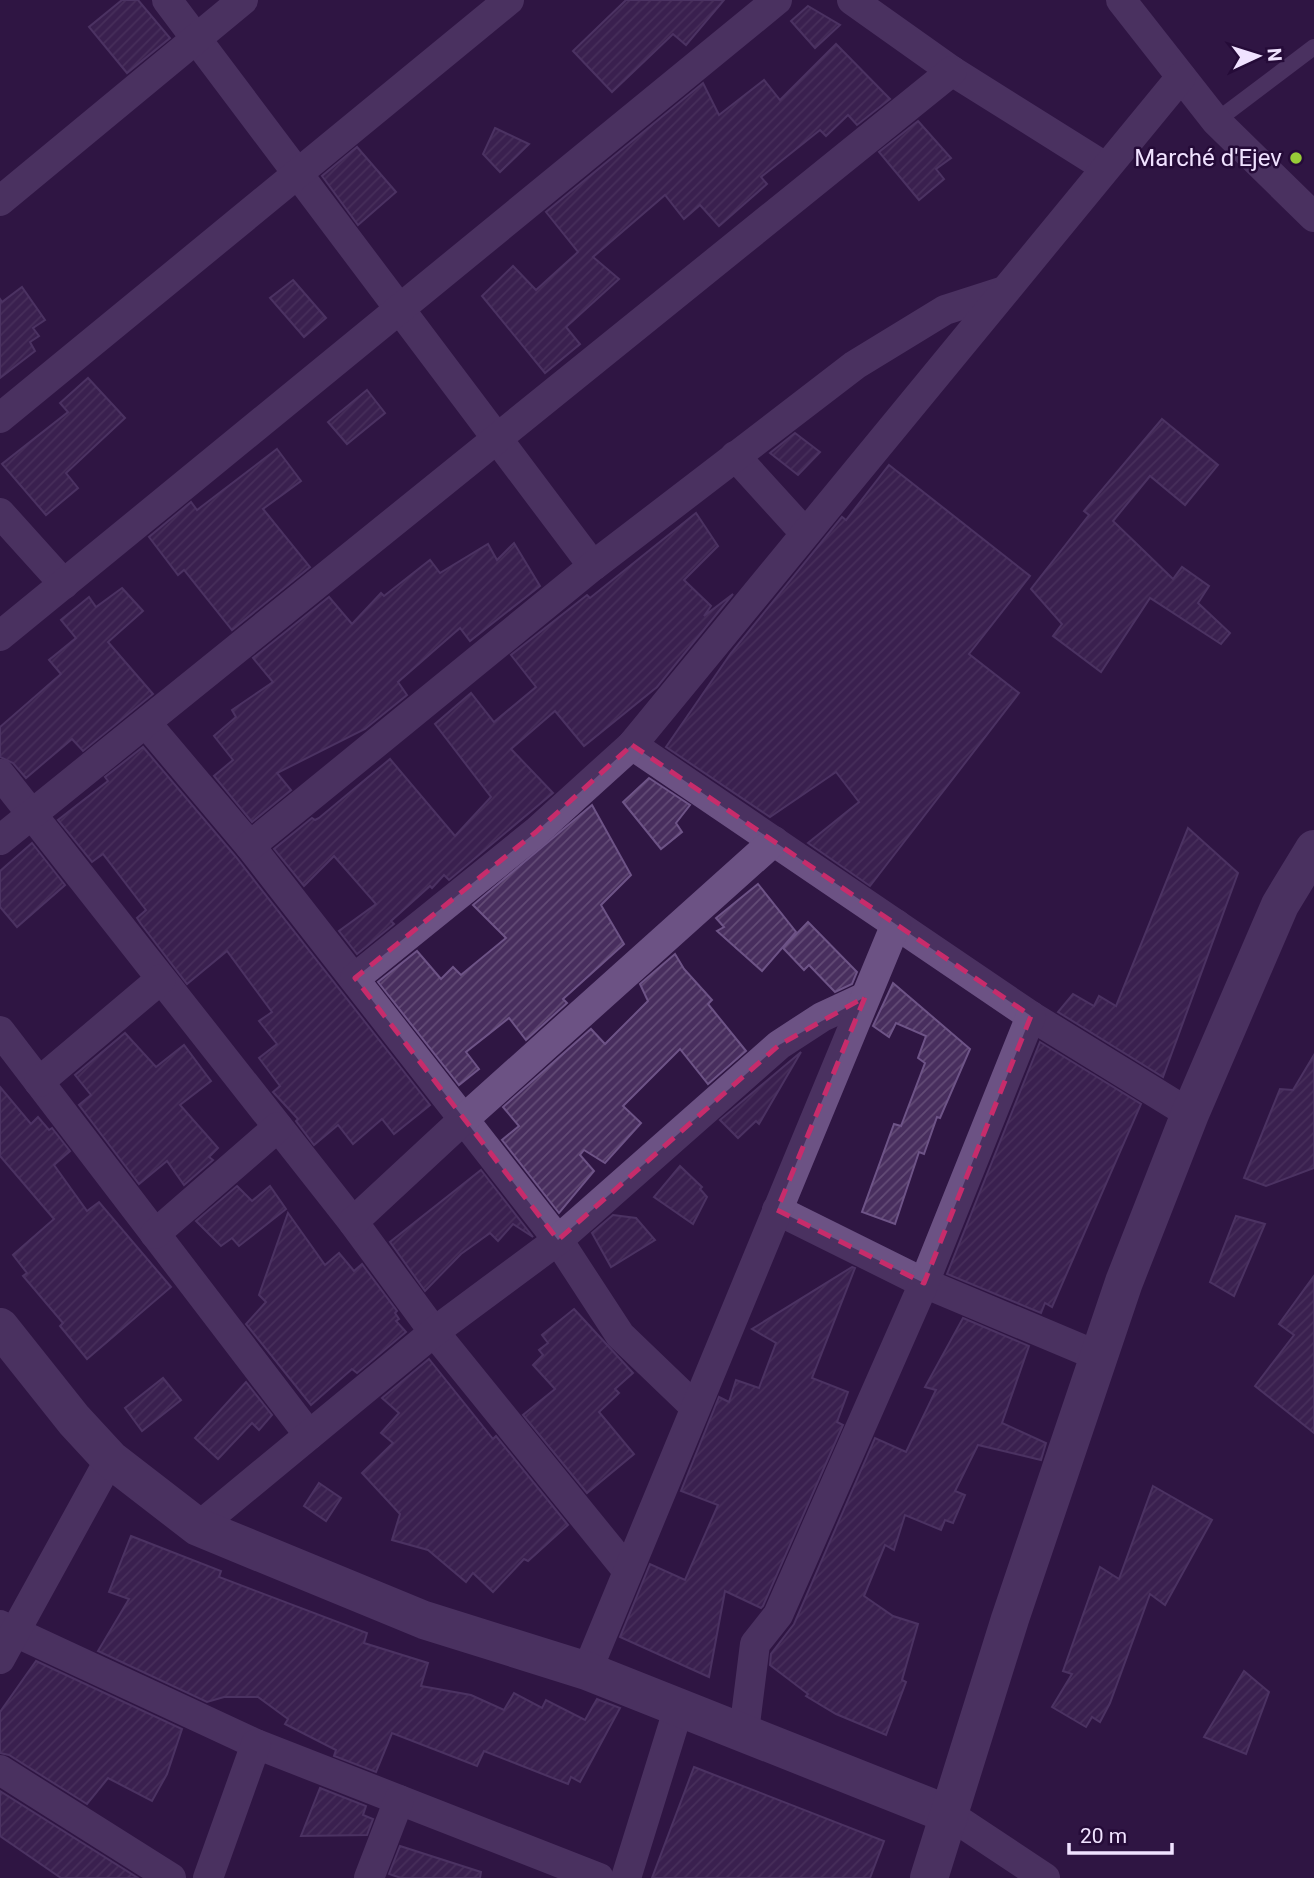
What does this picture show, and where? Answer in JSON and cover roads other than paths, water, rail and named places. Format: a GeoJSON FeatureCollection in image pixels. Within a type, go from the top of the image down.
{"type":"FeatureCollection","features":[{"type":"Feature","properties":{"kind":"main road"},"geometry":{"type":"LineString","coordinates":[[929,1878],[1010,1619],[1098,1356],[1189,1114],[1280,905],[1314,849]]}},
{"type":"Feature","properties":{"kind":"main road"},"geometry":{"type":"LineString","coordinates":[[0,1326],[74,1420],[110,1459],[198,1527],[424,1620],[587,1671],[950,1815]]}},
{"type":"Feature","properties":{"kind":"street"},"geometry":{"type":"LineString","coordinates":[[167,0],[297,174],[402,307],[593,566]]}},
{"type":"Feature","properties":{"kind":"street"},"geometry":{"type":"LineString","coordinates":[[0,201],[243,0]]}},
{"type":"Feature","properties":{"kind":"street"},"geometry":{"type":"LineString","coordinates":[[0,418],[509,0]]}},
{"type":"Feature","properties":{"kind":"street"},"geometry":{"type":"LineString","coordinates":[[0,636],[777,0]]}},
{"type":"Feature","properties":{"kind":"street"},"geometry":{"type":"LineString","coordinates":[[852,0],[952,71],[1105,167]]}},
{"type":"Feature","properties":{"kind":"street"},"geometry":{"type":"LineString","coordinates":[[1121,0],[1216,121],[1314,217]]}},
{"type":"Feature","properties":{"kind":"street"},"geometry":{"type":"LineString","coordinates":[[0,841],[952,71]]}},
{"type":"Feature","properties":{"kind":"street"},"geometry":{"type":"LineString","coordinates":[[355,978],[536,832],[632,745],[1001,292],[1181,77]]}},
{"type":"Feature","properties":{"kind":"street"},"geometry":{"type":"LineString","coordinates":[[250,846],[593,566],[855,365],[945,310],[1001,292]]}},
{"type":"Feature","properties":{"kind":"street"},"geometry":{"type":"LineString","coordinates":[[735,456],[805,534]]}},
{"type":"Feature","properties":{"kind":"street"},"geometry":{"type":"LineString","coordinates":[[0,513],[64,584]]}},
{"type":"Feature","properties":{"kind":"street"},"geometry":{"type":"LineString","coordinates":[[146,723],[250,846],[558,1240],[620,1335],[695,1407]]}},
{"type":"Feature","properties":{"kind":"street"},"geometry":{"type":"LineString","coordinates":[[632,745],[1031,1016],[1189,1114]]}},
{"type":"Feature","properties":{"kind":"street"},"geometry":{"type":"LineString","coordinates":[[0,774],[353,1222],[434,1332],[627,1570]]}},
{"type":"Feature","properties":{"kind":"street"},"geometry":{"type":"LineString","coordinates":[[353,1222],[774,841]]}},
{"type":"Feature","properties":{"kind":"street"},"geometry":{"type":"LineString","coordinates":[[587,1671],[896,924]]}},
{"type":"Feature","properties":{"kind":"street"},"geometry":{"type":"LineString","coordinates":[[39,1082],[161,979]]}},
{"type":"Feature","properties":{"kind":"street"},"geometry":{"type":"LineString","coordinates":[[198,1527],[434,1332],[558,1240],[779,1045],[822,1017],[865,997]]}},
{"type":"Feature","properties":{"kind":"street"},"geometry":{"type":"LineString","coordinates":[[744,1732],[755,1644],[778,1615],[924,1283],[1031,1016]]}},
{"type":"Feature","properties":{"kind":"street"},"geometry":{"type":"LineString","coordinates":[[0,1031],[309,1435]]}},
{"type":"Feature","properties":{"kind":"street"},"geometry":{"type":"LineString","coordinates":[[155,1234],[278,1127]]}},
{"type":"Feature","properties":{"kind":"street"},"geometry":{"type":"LineString","coordinates":[[777,1210],[924,1283],[1098,1356]]}},
{"type":"Feature","properties":{"kind":"street"},"geometry":{"type":"LineString","coordinates":[[0,1659],[8,1629],[110,1459]]}},
{"type":"Feature","properties":{"kind":"street"},"geometry":{"type":"LineString","coordinates":[[8,1629],[256,1744],[599,1878]]}},
{"type":"Feature","properties":{"kind":"street"},"geometry":{"type":"LineString","coordinates":[[626,1878],[679,1707]]}},
{"type":"Feature","properties":{"kind":"street"},"geometry":{"type":"LineString","coordinates":[[208,1878],[256,1744]]}},
{"type":"Feature","properties":{"kind":"street"},"geometry":{"type":"LineString","coordinates":[[0,1770],[171,1878]]}},
{"type":"Feature","properties":{"kind":"street"},"geometry":{"type":"LineString","coordinates":[[369,1878],[399,1800]]}},
{"type":"Feature","properties":{"kind":"street"},"geometry":{"type":"LineString","coordinates":[[950,1815],[1045,1878]]}},
{"type":"Feature","properties":{"kind":"lane"},"geometry":{"type":"LineString","coordinates":[[1216,121],[1314,47]]}},
{"type":"Feature","properties":{"kind":"place","name":"Marché d'Ejev"},"geometry":{"type":"Point","coordinates":[1296,158]}}]}
